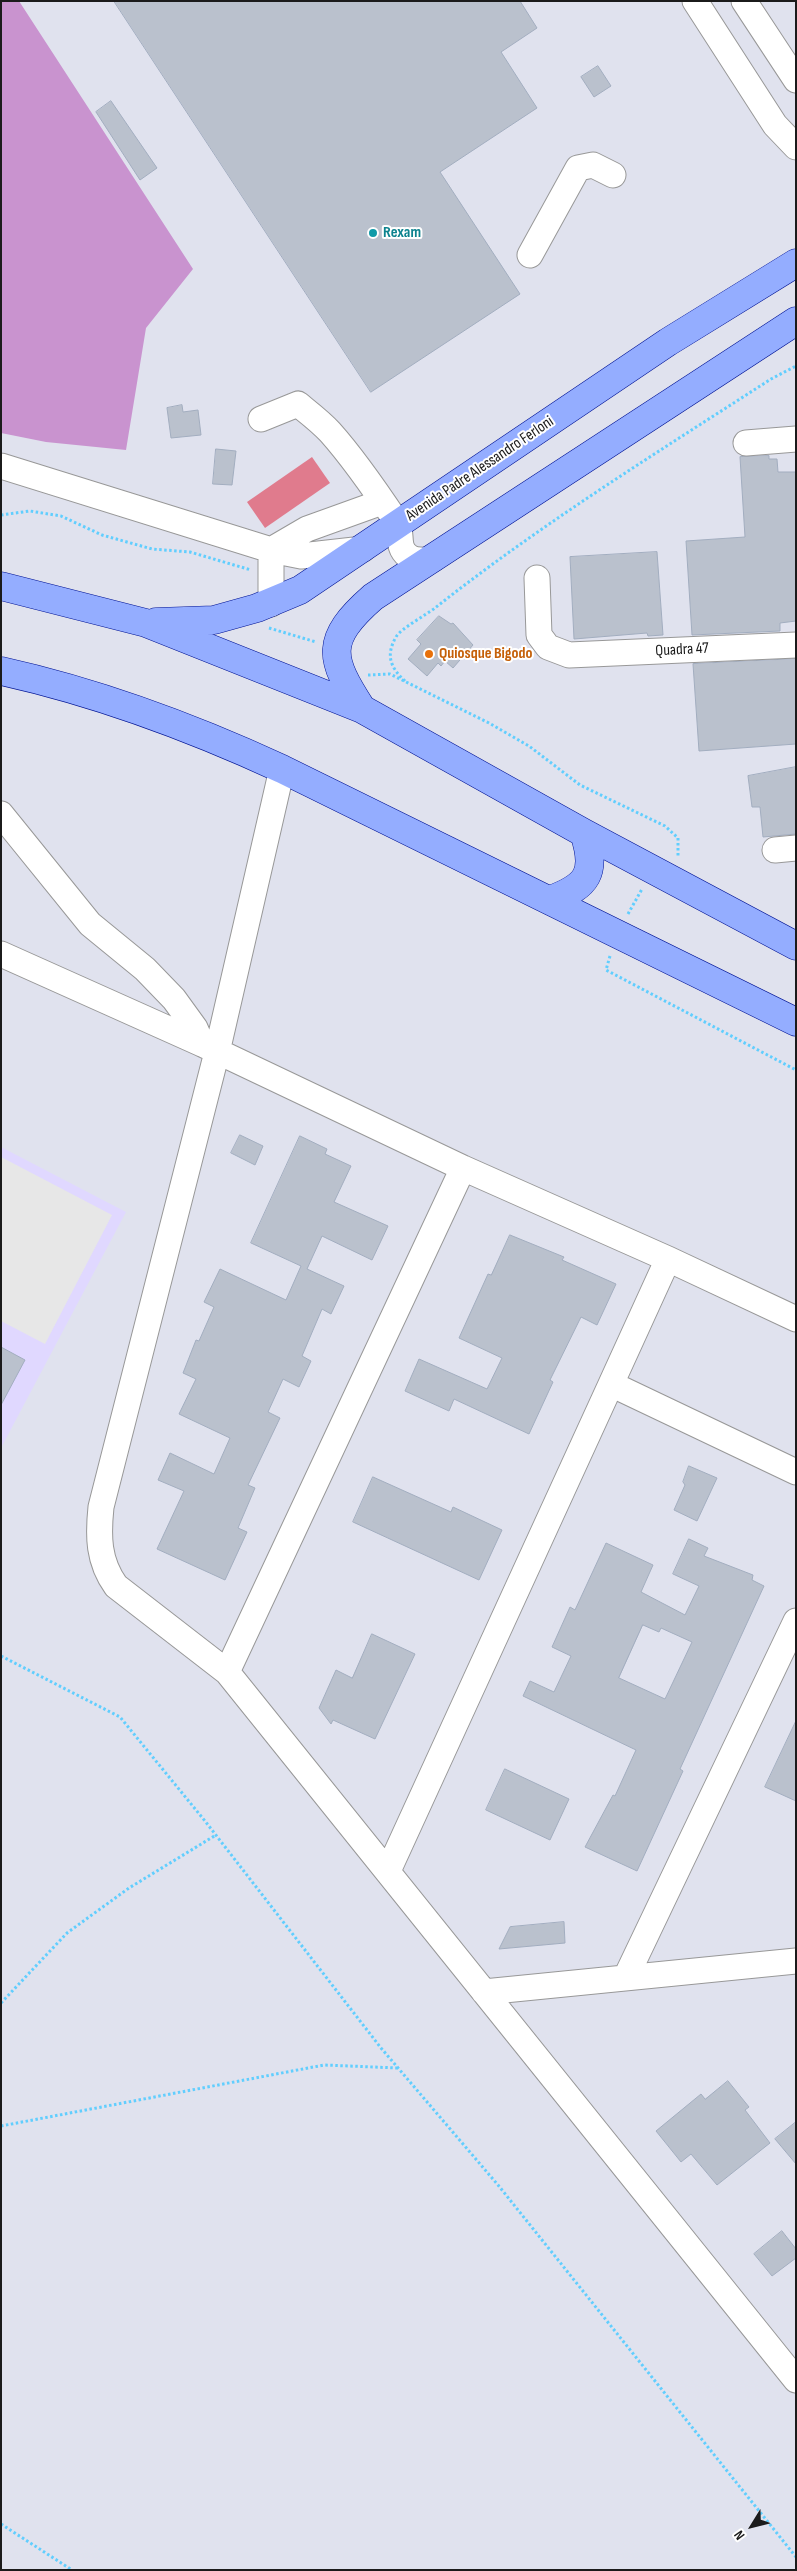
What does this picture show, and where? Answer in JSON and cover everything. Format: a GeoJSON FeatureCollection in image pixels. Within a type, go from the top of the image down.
{"type":"FeatureCollection","features":[{"type":"Feature","properties":{"kind":"main road","name":"Avenida Padre Alessandro Ferloni"},"geometry":{"type":"LineString","coordinates":[[146,623],[214,620],[271,604],[300,590],[668,342],[789,275]]}},
{"type":"Feature","properties":{"kind":"main road"},"geometry":{"type":"LineString","coordinates":[[362,709],[345,683],[337,662],[336,644],[343,628],[353,614],[372,598],[796,321]]}},
{"type":"Feature","properties":{"kind":"main road"},"geometry":{"type":"LineString","coordinates":[[5,588],[146,623],[362,709],[584,833],[796,946]]}},
{"type":"Feature","properties":{"kind":"main road"},"geometry":{"type":"LineString","coordinates":[[1,671],[133,706],[209,735],[550,900],[796,1022]]}},
{"type":"Feature","properties":{"kind":"main road"},"geometry":{"type":"LineString","coordinates":[[550,900],[572,892],[582,884],[588,874],[590,852],[584,833]]}},
{"type":"Feature","properties":{"kind":"street"},"geometry":{"type":"LineString","coordinates":[[695,1],[775,125],[796,147]]}},
{"type":"Feature","properties":{"kind":"street"},"geometry":{"type":"LineString","coordinates":[[744,1],[796,80]]}},
{"type":"Feature","properties":{"kind":"street"},"geometry":{"type":"LineString","coordinates":[[530,255],[578,168],[593,165],[613,175]]}},
{"type":"Feature","properties":{"kind":"street"},"geometry":{"type":"LineString","coordinates":[[261,419],[298,404],[329,431],[398,524],[398,542],[409,558],[418,560],[434,559]]}},
{"type":"Feature","properties":{"kind":"street"},"geometry":{"type":"LineString","coordinates":[[746,443],[796,439]]}},
{"type":"Feature","properties":{"kind":"street"},"geometry":{"type":"LineString","coordinates":[[1,466],[271,550],[301,556],[363,548]]}},
{"type":"Feature","properties":{"kind":"street"},"geometry":{"type":"LineString","coordinates":[[271,550],[307,529],[382,502]]}},
{"type":"Feature","properties":{"kind":"street"},"geometry":{"type":"LineString","coordinates":[[271,550],[271,604]]}},
{"type":"Feature","properties":{"kind":"street","name":"Quadra 47"},"geometry":{"type":"LineString","coordinates":[[537,578],[539,635],[548,647],[569,655],[796,645]]}},
{"type":"Feature","properties":{"kind":"street"},"geometry":{"type":"LineString","coordinates":[[282,769],[209,1048],[104,1497],[98,1533],[101,1556],[108,1575],[116,1586],[227,1672],[796,2380]]}},
{"type":"Feature","properties":{"kind":"street"},"geometry":{"type":"LineString","coordinates":[[1,814],[90,924],[145,969],[174,998],[209,1048]]}},
{"type":"Feature","properties":{"kind":"street"},"geometry":{"type":"LineString","coordinates":[[1,954],[209,1048],[462,1168],[668,1259],[796,1319]]}},
{"type":"Feature","properties":{"kind":"street"},"geometry":{"type":"LineString","coordinates":[[227,1672],[462,1168]]}},
{"type":"Feature","properties":{"kind":"street"},"geometry":{"type":"LineString","coordinates":[[388,1871],[668,1259]]}},
{"type":"Feature","properties":{"kind":"street"},"geometry":{"type":"LineString","coordinates":[[611,1384],[796,1472]]}},
{"type":"Feature","properties":{"kind":"street"},"geometry":{"type":"LineString","coordinates":[[626,1976],[796,1621]]}},
{"type":"Feature","properties":{"kind":"street"},"geometry":{"type":"LineString","coordinates":[[484,1992],[796,1960]]}},
{"type":"Feature","properties":{"kind":"path"},"geometry":{"type":"LineString","coordinates":[[408,683],[392,668],[390,658],[396,636],[476,576],[620,477],[772,379],[796,366]]}},
{"type":"Feature","properties":{"kind":"path"},"geometry":{"type":"LineString","coordinates":[[1,515],[30,511],[61,516],[102,535],[152,549],[190,552],[271,576]]}},
{"type":"Feature","properties":{"kind":"path"},"geometry":{"type":"LineString","coordinates":[[1,1656],[120,1717],[216,1835],[398,2068],[498,2185],[796,2557]]}},
{"type":"Feature","properties":{"kind":"path"},"geometry":{"type":"LineString","coordinates":[[1,2003],[67,1933],[129,1888],[216,1835]]}},
{"type":"Feature","properties":{"kind":"path"},"geometry":{"type":"LineString","coordinates":[[1,2126],[324,2065],[398,2068]]}},
{"type":"Feature","properties":{"kind":"path"},"geometry":{"type":"LineString","coordinates":[[1,2524],[72,2570]]}},
{"type":"Feature","properties":{"kind":"shaded area"},"geometry":{"type":"Polygon","coordinates":[[[1,1],[19,1],[193,269],[146,328],[126,450],[46,442],[1,433],[1,1]]]}},
{"type":"Feature","properties":{"kind":"shaded area"},"geometry":{"type":"Polygon","coordinates":[[[312,457],[330,483],[265,528],[247,502],[312,457]]]}},
{"type":"Feature","properties":{"kind":"shaded area"},"geometry":{"type":"Polygon","coordinates":[[[1,1147],[126,1212],[1,1448],[1,1147]]]}},
{"type":"Feature","properties":{"kind":"shaded area"},"geometry":{"type":"Polygon","coordinates":[[[1,1157],[112,1215],[45,1344],[1,1321],[1,1157]]]}},
{"type":"Feature","properties":{"kind":"building","name":"Rexam"},"geometry":{"type":"Polygon","coordinates":[[[114,1],[520,1],[537,28],[501,52],[537,108],[440,172],[520,294],[371,392],[114,1]]]}},
{"type":"Feature","properties":{"kind":"building"},"geometry":{"type":"Polygon","coordinates":[[[598,66],[611,86],[594,97],[581,77],[598,66]]]}},
{"type":"Feature","properties":{"kind":"building"},"geometry":{"type":"Polygon","coordinates":[[[111,101],[157,168],[140,180],[96,112],[111,101]]]}},
{"type":"Feature","properties":{"kind":"building"},"geometry":{"type":"Polygon","coordinates":[[[182,405],[183,412],[198,410],[201,435],[171,438],[167,408],[182,405]]]}},
{"type":"Feature","properties":{"kind":"building"},"geometry":{"type":"Polygon","coordinates":[[[216,449],[236,451],[232,485],[213,484],[216,449]]]}},
{"type":"Feature","properties":{"kind":"building"},"geometry":{"type":"Polygon","coordinates":[[[769,456],[769,459],[777,459],[778,472],[796,472],[796,621],[780,623],[780,631],[692,635],[686,541],[745,537],[740,457],[769,456]]]}},
{"type":"Feature","properties":{"kind":"building"},"geometry":{"type":"Polygon","coordinates":[[[657,552],[663,635],[648,636],[647,633],[574,639],[570,557],[657,552]]]}},
{"type":"Feature","properties":{"kind":"building"},"geometry":{"type":"Polygon","coordinates":[[[439,616],[451,624],[453,623],[473,645],[453,668],[445,661],[441,666],[438,663],[427,676],[408,659],[421,644],[417,640],[439,616]]]}},
{"type":"Feature","properties":{"kind":"building"},"geometry":{"type":"Polygon","coordinates":[[[796,659],[796,744],[699,751],[693,664],[796,659]]]}},
{"type":"Feature","properties":{"kind":"building"},"geometry":{"type":"Polygon","coordinates":[[[796,767],[796,834],[763,837],[760,807],[752,807],[748,776],[796,767]]]}},
{"type":"Feature","properties":{"kind":"building"},"geometry":{"type":"Polygon","coordinates":[[[240,1135],[263,1146],[255,1165],[231,1153],[240,1135]]]}},
{"type":"Feature","properties":{"kind":"building"},"geometry":{"type":"Polygon","coordinates":[[[300,1136],[327,1149],[325,1154],[351,1166],[334,1202],[388,1226],[372,1260],[322,1236],[307,1269],[344,1286],[331,1314],[322,1309],[302,1356],[311,1361],[299,1387],[283,1379],[268,1412],[280,1418],[248,1485],[255,1488],[238,1528],[247,1532],[225,1580],[157,1549],[184,1491],[158,1480],[170,1453],[214,1474],[230,1438],[179,1414],[196,1379],[183,1373],[196,1340],[199,1341],[214,1307],[204,1302],[220,1269],[286,1300],[301,1266],[251,1243],[300,1136]]]}},
{"type":"Feature","properties":{"kind":"building"},"geometry":{"type":"Polygon","coordinates":[[[510,1235],[564,1257],[562,1260],[616,1284],[597,1325],[581,1317],[550,1380],[553,1382],[529,1434],[454,1399],[449,1411],[405,1391],[419,1359],[487,1389],[502,1358],[459,1338],[488,1274],[491,1275],[510,1235]]]}},
{"type":"Feature","properties":{"kind":"building"},"geometry":{"type":"Polygon","coordinates":[[[1,1347],[25,1360],[1,1405],[1,1347]]]}},
{"type":"Feature","properties":{"kind":"building"},"geometry":{"type":"Polygon","coordinates":[[[689,1466],[717,1478],[697,1521],[674,1510],[685,1485],[683,1482],[689,1466]]]}},
{"type":"Feature","properties":{"kind":"building"},"geometry":{"type":"Polygon","coordinates":[[[373,1477],[451,1512],[453,1507],[502,1530],[479,1580],[353,1522],[373,1477]]]}},
{"type":"Feature","properties":{"kind":"building"},"geometry":{"type":"Polygon","coordinates":[[[689,1539],[708,1548],[704,1556],[753,1575],[752,1580],[764,1586],[680,1769],[683,1771],[637,1871],[585,1847],[613,1795],[615,1796],[636,1750],[523,1696],[530,1681],[554,1692],[571,1656],[552,1647],[570,1607],[575,1610],[606,1543],[653,1565],[641,1592],[685,1615],[699,1586],[673,1574],[689,1539]],[[643,1625],[619,1678],[665,1699],[692,1642],[661,1628],[659,1632],[643,1625]]]}},
{"type":"Feature","properties":{"kind":"building"},"geometry":{"type":"Polygon","coordinates":[[[372,1634],[415,1654],[375,1739],[333,1720],[331,1724],[319,1708],[336,1670],[352,1678],[372,1634]]]}},
{"type":"Feature","properties":{"kind":"building"},"geometry":{"type":"Polygon","coordinates":[[[796,1721],[796,1801],[765,1787],[796,1721]]]}},
{"type":"Feature","properties":{"kind":"building"},"geometry":{"type":"Polygon","coordinates":[[[505,1769],[569,1799],[550,1840],[486,1810],[505,1769]]]}},
{"type":"Feature","properties":{"kind":"building"},"geometry":{"type":"Polygon","coordinates":[[[564,1922],[565,1943],[499,1949],[510,1927],[564,1922]]]}},
{"type":"Feature","properties":{"kind":"building"},"geometry":{"type":"Polygon","coordinates":[[[728,2081],[749,2107],[745,2110],[770,2143],[717,2185],[691,2154],[681,2162],[656,2131],[701,2094],[705,2099],[728,2081]]]}},
{"type":"Feature","properties":{"kind":"building"},"geometry":{"type":"Polygon","coordinates":[[[796,2122],[796,2164],[775,2139],[796,2122]]]}},
{"type":"Feature","properties":{"kind":"building"},"geometry":{"type":"Polygon","coordinates":[[[782,2231],[796,2249],[796,2258],[772,2276],[754,2254],[782,2231]]]}},
{"type":"Feature","properties":{"kind":"place","name":"Rexam"},"geometry":{"type":"Point","coordinates":[373,233]}},
{"type":"Feature","properties":{"kind":"place","name":"Quiosque Bigodo"},"geometry":{"type":"Point","coordinates":[429,654]}}]}
